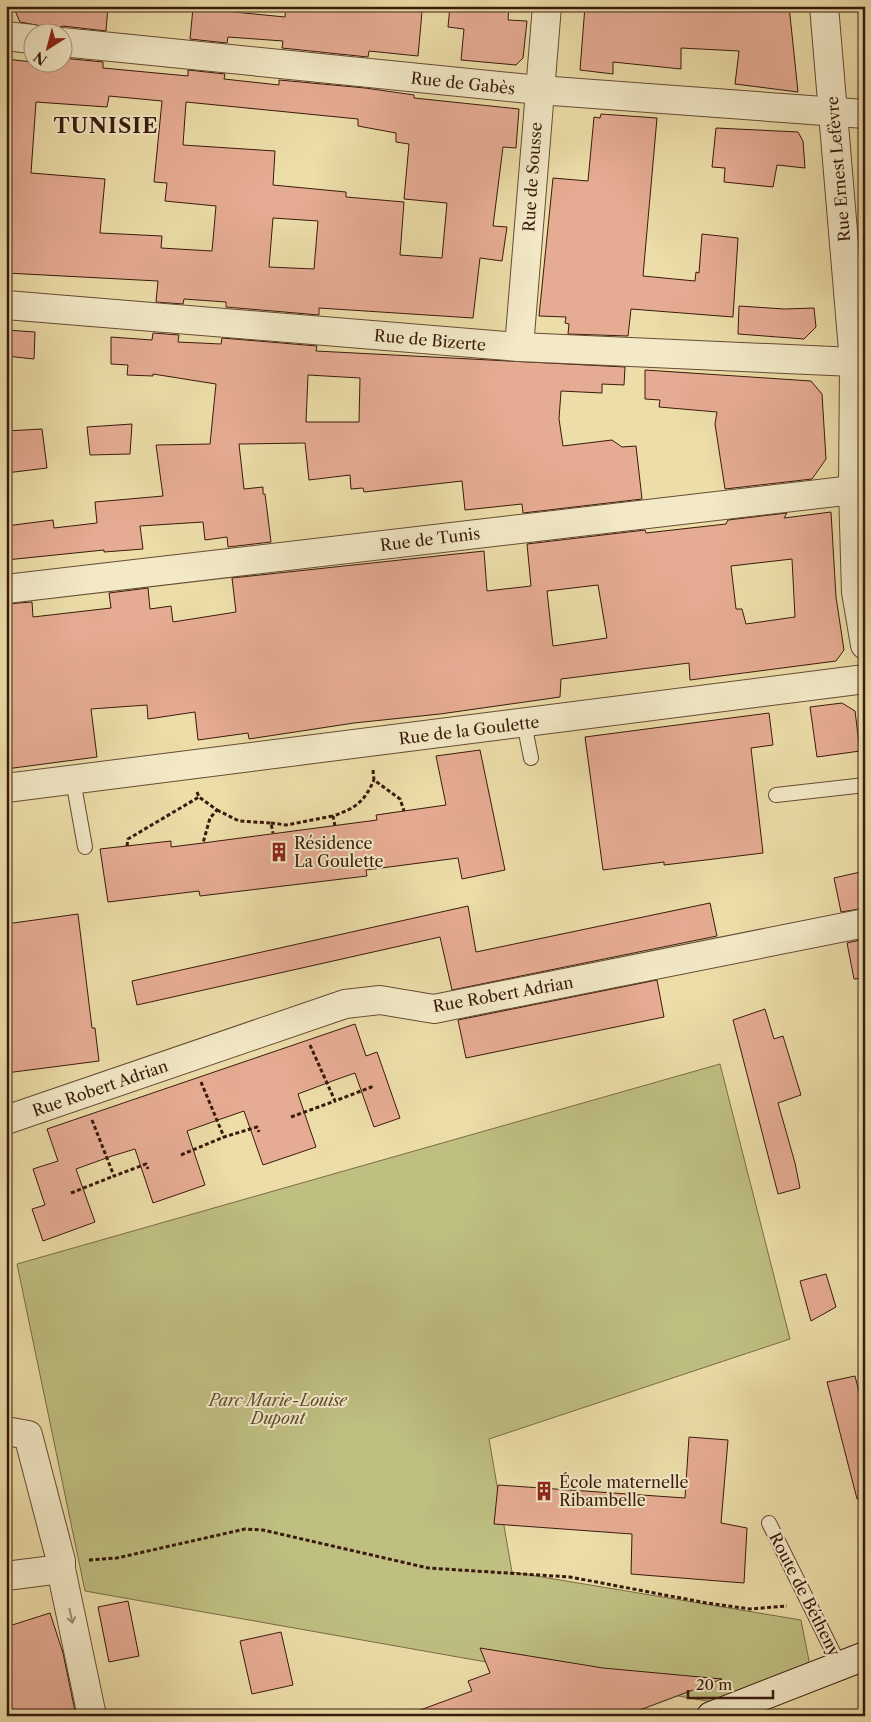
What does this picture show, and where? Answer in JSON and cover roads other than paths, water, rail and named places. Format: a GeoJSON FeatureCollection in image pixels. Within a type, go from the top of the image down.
{"type":"FeatureCollection","features":[{"type":"Feature","properties":{"kind":"street","name":"Rue de Sousse"},"geometry":{"type":"LineString","coordinates":[[519,347],[547,6]]}},
{"type":"Feature","properties":{"kind":"street","name":"Rue Ernest Lefèvre"},"geometry":{"type":"LineString","coordinates":[[824,6],[859,360],[853,490],[865,645]]}},
{"type":"Feature","properties":{"kind":"street"},"geometry":{"type":"LineString","coordinates":[[6,36],[22,38]]}},
{"type":"Feature","properties":{"kind":"street","name":"Rue de Gabès"},"geometry":{"type":"LineString","coordinates":[[72,43],[539,90],[865,114]]}},
{"type":"Feature","properties":{"kind":"street","name":"Rue de Bizerte"},"geometry":{"type":"LineString","coordinates":[[6,305],[519,347],[859,360]]}},
{"type":"Feature","properties":{"kind":"street","name":"Rue de Tunis"},"geometry":{"type":"LineString","coordinates":[[6,589],[853,490]]}},
{"type":"Feature","properties":{"kind":"street","name":"Rue de la Goulette"},"geometry":{"type":"LineString","coordinates":[[6,788],[865,679]]}},
{"type":"Feature","properties":{"kind":"street","name":"Rue Robert Adrian"},"geometry":{"type":"LineString","coordinates":[[6,1120],[345,1004],[380,1000],[434,1009],[865,923]]}},
{"type":"Feature","properties":{"kind":"street"},"geometry":{"type":"LineString","coordinates":[[6,1431],[28,1435],[61,1565],[92,1716]]}},
{"type":"Feature","properties":{"kind":"street"},"geometry":{"type":"LineString","coordinates":[[6,1576],[61,1565]]}},
{"type":"Feature","properties":{"kind":"street","name":"Route de Bétheny"},"geometry":{"type":"LineString","coordinates":[[711,1716],[852,1661]]}},
{"type":"Feature","properties":{"kind":"lane"},"geometry":{"type":"LineString","coordinates":[[524,723],[531,758]]}},
{"type":"Feature","properties":{"kind":"lane"},"geometry":{"type":"LineString","coordinates":[[72,780],[85,847]]}},
{"type":"Feature","properties":{"kind":"lane"},"geometry":{"type":"LineString","coordinates":[[776,795],[865,785]]}},
{"type":"Feature","properties":{"kind":"lane","name":"Route de Bétheny"},"geometry":{"type":"LineString","coordinates":[[769,1523],[810,1605],[852,1661]]}},
{"type":"Feature","properties":{"kind":"place","name":"Résidence La Goulette"},"geometry":{"type":"Point","coordinates":[279,852]}},
{"type":"Feature","properties":{"kind":"place","name":"École maternelle Ribambelle"},"geometry":{"type":"Point","coordinates":[544,1491]}},
{"type":"Feature","properties":{"kind":"district","name":"TUNISIE"},"geometry":{"type":"Point","coordinates":[106,125]}},
{"type":"Feature","properties":{"kind":"park label","name":"Parc Marie-Louise Dupont"},"geometry":{"type":"Point","coordinates":[278,1409]}}]}
